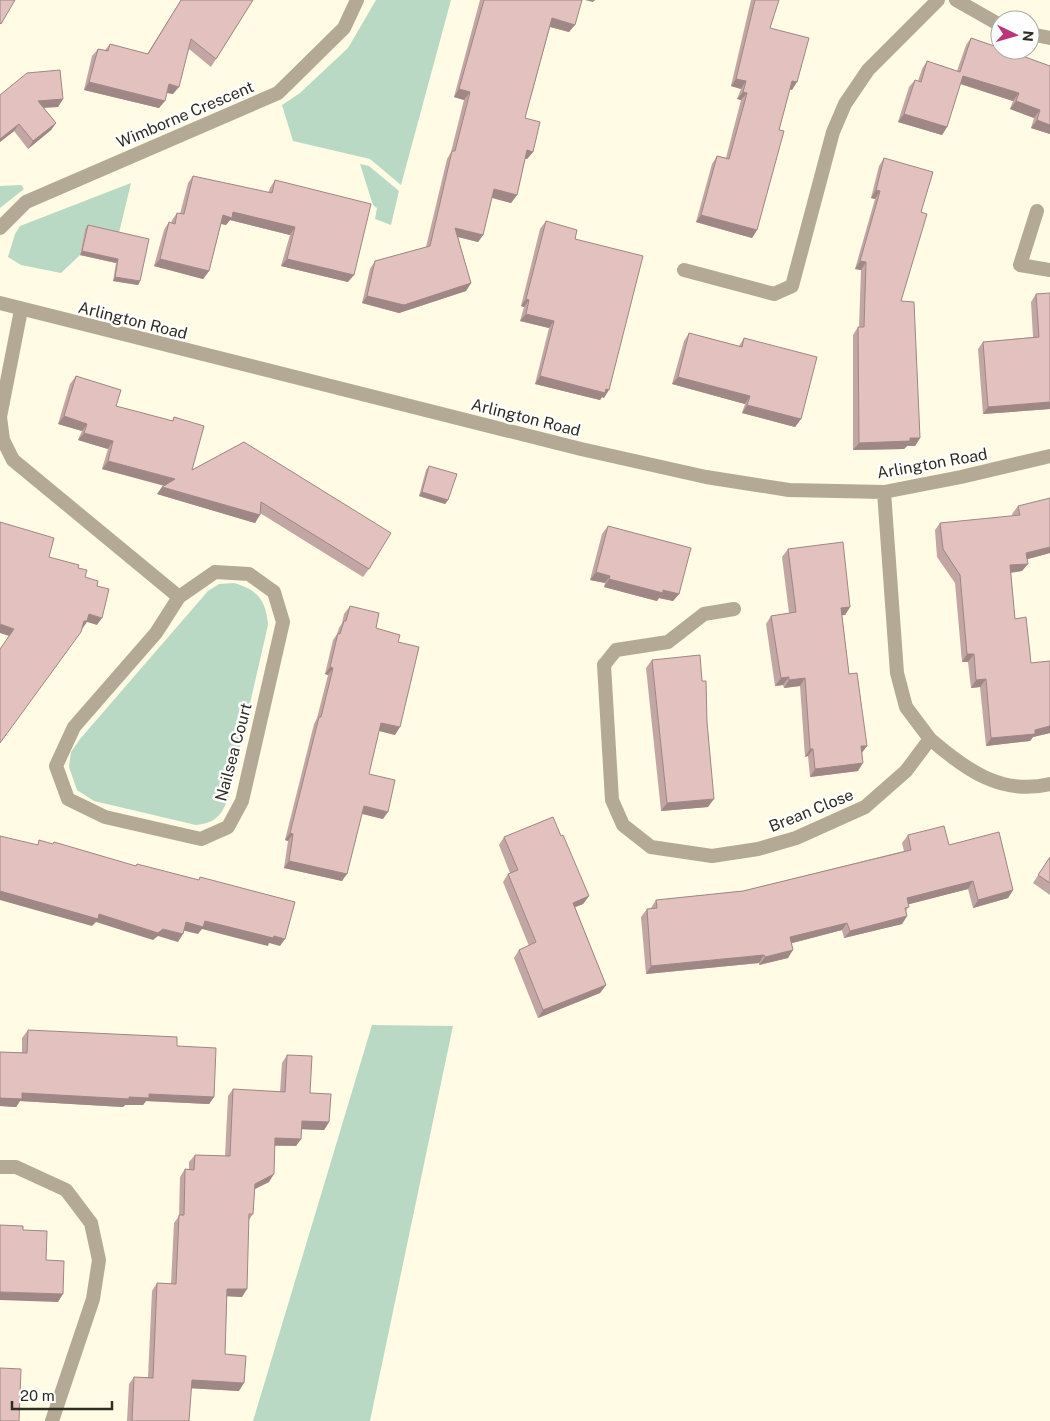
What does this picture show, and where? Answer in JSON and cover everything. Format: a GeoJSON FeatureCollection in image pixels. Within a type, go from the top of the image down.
{"type":"FeatureCollection","features":[{"type":"Feature","properties":{"kind":"street","name":"Wimborne Crescent"},"geometry":{"type":"LineString","coordinates":[[0,228],[26,202],[278,93],[344,28],[358,0]]}},
{"type":"Feature","properties":{"kind":"street"},"geometry":{"type":"LineString","coordinates":[[684,270],[774,294],[792,286],[833,132],[845,104],[868,70],[938,0]]}},
{"type":"Feature","properties":{"kind":"street"},"geometry":{"type":"LineString","coordinates":[[956,0],[990,19]]}},
{"type":"Feature","properties":{"kind":"street"},"geometry":{"type":"LineString","coordinates":[[1037,211],[1020,265],[1050,270]]}},
{"type":"Feature","properties":{"kind":"street","name":"Arlington Road"},"geometry":{"type":"LineString","coordinates":[[0,303],[21,310],[581,449],[706,477],[789,490],[884,492],[961,477],[1050,456]]}},
{"type":"Feature","properties":{"kind":"street"},"geometry":{"type":"LineString","coordinates":[[21,310],[0,417],[3,440],[13,460],[179,597]]}},
{"type":"Feature","properties":{"kind":"street"},"geometry":{"type":"LineString","coordinates":[[884,492],[897,673],[906,707],[930,739],[960,765],[985,779],[1033,788],[1050,784]]}},
{"type":"Feature","properties":{"kind":"street","name":"Nailsea Court"},"geometry":{"type":"LineString","coordinates":[[215,572],[249,574],[274,592],[283,622],[242,801],[228,827],[201,839],[105,817],[68,799],[56,766],[74,727],[156,633],[179,597],[215,572]]}},
{"type":"Feature","properties":{"kind":"street","name":"Brean Close"},"geometry":{"type":"LineString","coordinates":[[734,609],[704,614],[668,642],[616,650],[604,665],[612,800],[624,825],[651,847],[712,856],[758,849],[796,838],[865,807],[906,771],[930,739]]}},
{"type":"Feature","properties":{"kind":"street"},"geometry":{"type":"LineString","coordinates":[[0,1167],[16,1167],[66,1190],[91,1223],[99,1260],[93,1299],[52,1421]]}},
{"type":"Feature","properties":{"kind":"green space"},"geometry":{"type":"Polygon","coordinates":[[[376,0],[451,0],[401,185],[370,159],[293,141],[282,105],[300,93],[348,48],[376,0]]]}},
{"type":"Feature","properties":{"kind":"green space"},"geometry":{"type":"Polygon","coordinates":[[[360,164],[369,166],[399,191],[391,225],[375,219],[377,208],[373,205],[360,164]]]}},
{"type":"Feature","properties":{"kind":"green space"},"geometry":{"type":"Polygon","coordinates":[[[131,183],[118,237],[85,229],[80,255],[61,273],[21,265],[8,257],[15,234],[20,226],[131,183]]]}},
{"type":"Feature","properties":{"kind":"green space"},"geometry":{"type":"Polygon","coordinates":[[[21,185],[24,189],[0,208],[0,186],[21,185]]]}},
{"type":"Feature","properties":{"kind":"green space"},"geometry":{"type":"Polygon","coordinates":[[[234,583],[249,589],[259,597],[265,609],[268,625],[228,799],[217,818],[196,825],[94,801],[77,790],[69,767],[71,752],[80,739],[208,591],[219,584],[234,583]]]}},
{"type":"Feature","properties":{"kind":"green space"},"geometry":{"type":"Polygon","coordinates":[[[372,1025],[453,1026],[370,1421],[253,1421],[372,1025]]]}},
{"type":"Feature","properties":{"kind":"building"},"geometry":{"type":"Polygon","coordinates":[[[0,0],[15,0],[1,24],[0,23],[0,0]]]}},
{"type":"Feature","properties":{"kind":"building"},"geometry":{"type":"Polygon","coordinates":[[[181,0],[253,0],[216,59],[191,39],[179,87],[169,84],[165,101],[89,82],[98,49],[108,51],[110,44],[148,54],[181,0]]]}},
{"type":"Feature","properties":{"kind":"building"},"geometry":{"type":"Polygon","coordinates":[[[484,0],[582,0],[575,25],[552,18],[525,118],[540,122],[533,152],[527,150],[517,195],[494,189],[483,235],[455,228],[471,283],[404,305],[367,296],[375,261],[430,246],[452,151],[455,151],[470,92],[459,89],[484,0]]]}},
{"type":"Feature","properties":{"kind":"building"},"geometry":{"type":"Polygon","coordinates":[[[755,0],[779,0],[770,28],[809,38],[797,82],[792,81],[779,130],[784,131],[757,230],[701,215],[717,156],[729,159],[747,93],[743,92],[746,81],[736,79],[755,0]]]}},
{"type":"Feature","properties":{"kind":"building"},"geometry":{"type":"Polygon","coordinates":[[[971,38],[990,45],[990,60],[1034,60],[1050,66],[1050,125],[1037,120],[1040,110],[1016,101],[1019,93],[963,76],[947,127],[904,114],[915,80],[921,82],[927,61],[960,72],[971,38]]]}},
{"type":"Feature","properties":{"kind":"building"},"geometry":{"type":"Polygon","coordinates":[[[60,70],[63,99],[38,101],[56,123],[33,141],[19,124],[0,139],[0,95],[27,73],[60,70]]]}},
{"type":"Feature","properties":{"kind":"building"},"geometry":{"type":"Polygon","coordinates":[[[884,158],[933,172],[921,212],[927,214],[901,301],[914,302],[920,438],[910,438],[910,441],[859,443],[858,327],[864,327],[866,262],[860,261],[880,191],[876,190],[884,158]]]}},
{"type":"Feature","properties":{"kind":"building"},"geometry":{"type":"Polygon","coordinates":[[[193,176],[272,193],[275,180],[371,204],[354,275],[287,259],[295,227],[233,212],[232,218],[223,215],[209,271],[160,259],[169,222],[175,224],[177,213],[184,214],[193,176]]]}},
{"type":"Feature","properties":{"kind":"building"},"geometry":{"type":"Polygon","coordinates":[[[546,221],[577,230],[575,239],[643,256],[609,390],[606,389],[605,393],[540,376],[554,321],[526,314],[529,300],[526,299],[546,221]]]}},
{"type":"Feature","properties":{"kind":"building"},"geometry":{"type":"Polygon","coordinates":[[[88,225],[149,239],[140,281],[115,277],[118,259],[82,251],[88,225]]]}},
{"type":"Feature","properties":{"kind":"building"},"geometry":{"type":"Polygon","coordinates":[[[1050,293],[1050,402],[988,407],[983,342],[1039,337],[1036,294],[1050,293]]]}},
{"type":"Feature","properties":{"kind":"building"},"geometry":{"type":"Polygon","coordinates":[[[689,333],[742,347],[744,338],[817,357],[801,419],[747,405],[750,396],[678,377],[689,333]]]}},
{"type":"Feature","properties":{"kind":"building"},"geometry":{"type":"Polygon","coordinates":[[[76,376],[121,390],[116,406],[173,421],[174,417],[204,426],[192,470],[244,442],[391,533],[369,569],[261,502],[260,515],[162,487],[175,479],[108,461],[113,441],[84,433],[87,424],[64,416],[76,376]]]}},
{"type":"Feature","properties":{"kind":"building"},"geometry":{"type":"Polygon","coordinates":[[[429,466],[457,474],[448,500],[422,492],[429,466]]]}},
{"type":"Feature","properties":{"kind":"building"},"geometry":{"type":"Polygon","coordinates":[[[1050,498],[1050,547],[1026,553],[1028,564],[1010,565],[1015,619],[1026,617],[1031,663],[1050,661],[1050,726],[1035,730],[1035,734],[991,738],[986,679],[976,680],[974,654],[967,654],[960,575],[943,549],[940,523],[1020,515],[1018,506],[1050,498]]]}},
{"type":"Feature","properties":{"kind":"building"},"geometry":{"type":"Polygon","coordinates":[[[0,522],[54,538],[49,557],[79,565],[78,568],[87,570],[85,577],[98,581],[97,586],[109,589],[102,618],[89,614],[87,621],[84,621],[81,632],[0,743],[0,649],[14,629],[0,624],[0,522]]]}},
{"type":"Feature","properties":{"kind":"building"},"geometry":{"type":"Polygon","coordinates":[[[608,526],[691,548],[679,594],[663,590],[663,593],[609,579],[610,576],[596,572],[608,526]]]}},
{"type":"Feature","properties":{"kind":"building"},"geometry":{"type":"Polygon","coordinates":[[[843,542],[850,607],[841,608],[849,674],[857,673],[867,746],[861,746],[863,763],[815,769],[813,749],[810,749],[805,678],[789,680],[789,677],[781,678],[771,616],[796,612],[788,549],[843,542]]]}},
{"type":"Feature","properties":{"kind":"building"},"geometry":{"type":"Polygon","coordinates":[[[350,606],[379,613],[376,628],[400,635],[398,642],[419,647],[400,727],[381,723],[369,774],[395,780],[388,812],[364,806],[347,874],[289,861],[293,834],[290,833],[333,668],[330,667],[338,633],[340,634],[344,621],[346,621],[350,606]]]}},
{"type":"Feature","properties":{"kind":"building"},"geometry":{"type":"Polygon","coordinates":[[[700,655],[702,681],[706,681],[707,722],[714,799],[667,803],[652,660],[700,655]]]}},
{"type":"Feature","properties":{"kind":"building"},"geometry":{"type":"Polygon","coordinates":[[[553,817],[561,836],[563,835],[589,896],[573,903],[606,985],[543,1010],[519,950],[536,942],[508,874],[518,870],[504,837],[553,817]]]}},
{"type":"Feature","properties":{"kind":"building"},"geometry":{"type":"Polygon","coordinates":[[[944,826],[949,845],[999,832],[1013,890],[978,900],[973,881],[907,898],[909,907],[905,908],[907,916],[850,931],[847,923],[790,937],[793,950],[765,957],[764,955],[651,966],[647,909],[657,908],[656,900],[743,891],[911,850],[908,835],[944,826]]]}},
{"type":"Feature","properties":{"kind":"building"},"geometry":{"type":"Polygon","coordinates":[[[0,836],[38,845],[39,840],[53,844],[54,842],[136,866],[137,864],[199,880],[200,877],[295,902],[285,939],[274,936],[273,938],[205,921],[203,927],[186,922],[183,934],[163,929],[158,933],[99,914],[98,919],[0,891],[0,836]]]}},
{"type":"Feature","properties":{"kind":"building"},"geometry":{"type":"Polygon","coordinates":[[[1050,857],[1050,883],[1038,875],[1050,857]]]}},
{"type":"Feature","properties":{"kind":"building"},"geometry":{"type":"Polygon","coordinates":[[[28,1030],[177,1037],[177,1046],[216,1048],[214,1097],[149,1094],[149,1098],[129,1097],[129,1099],[22,1093],[22,1099],[0,1098],[0,1052],[27,1053],[28,1030]]]}},
{"type":"Feature","properties":{"kind":"building"},"geometry":{"type":"Polygon","coordinates":[[[287,1055],[312,1056],[310,1093],[331,1094],[329,1122],[302,1121],[301,1139],[275,1138],[274,1174],[255,1184],[253,1214],[249,1214],[247,1289],[227,1289],[225,1354],[246,1356],[244,1383],[192,1380],[189,1421],[132,1421],[134,1377],[153,1378],[157,1283],[176,1284],[179,1215],[184,1215],[185,1169],[194,1170],[195,1155],[230,1156],[233,1089],[285,1092],[287,1055]]]}},
{"type":"Feature","properties":{"kind":"building"},"geometry":{"type":"Polygon","coordinates":[[[0,1225],[23,1226],[23,1230],[47,1231],[46,1260],[64,1261],[63,1294],[0,1292],[0,1225]]]}},
{"type":"Feature","properties":{"kind":"building"},"geometry":{"type":"Polygon","coordinates":[[[0,1368],[21,1369],[19,1421],[0,1421],[0,1368]]]}}]}
